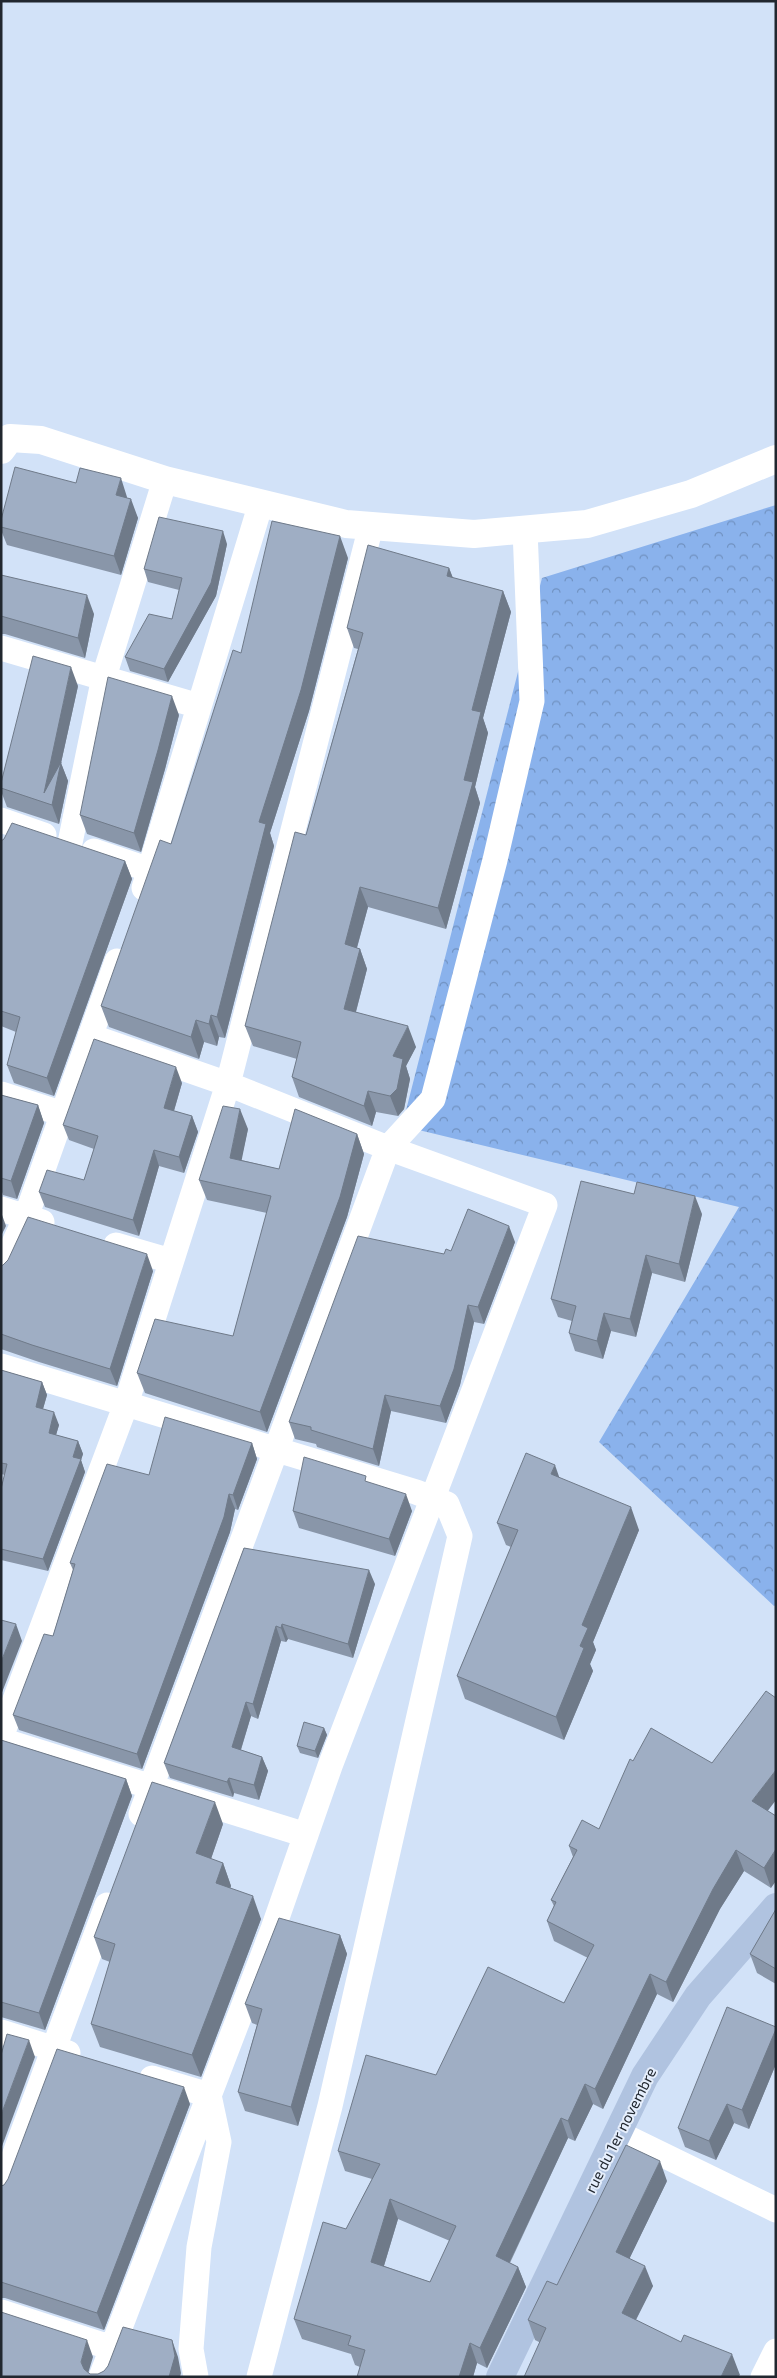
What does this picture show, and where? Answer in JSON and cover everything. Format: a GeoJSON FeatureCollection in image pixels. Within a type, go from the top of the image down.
{"type":"FeatureCollection","features":[{"type":"Feature","properties":{"kind":"main road","name":"rue du 1er novembre"},"geometry":{"type":"LineString","coordinates":[[500,2377],[645,2076],[698,1996],[776,1907]]}},
{"type":"Feature","properties":{"kind":"street"},"geometry":{"type":"LineString","coordinates":[[1,450],[10,438],[41,440],[165,480],[346,524],[474,534],[587,524],[692,494],[776,460]]}},
{"type":"Feature","properties":{"kind":"street"},"geometry":{"type":"LineString","coordinates":[[70,843],[104,677],[165,480]]}},
{"type":"Feature","properties":{"kind":"street"},"geometry":{"type":"LineString","coordinates":[[137,907],[150,870],[261,503]]}},
{"type":"Feature","properties":{"kind":"street"},"geometry":{"type":"LineString","coordinates":[[306,1835],[1,1738],[126,1404],[228,1084],[371,526]]}},
{"type":"Feature","properties":{"kind":"street"},"geometry":{"type":"LineString","coordinates":[[134,1834],[388,1148],[433,1099],[494,860],[532,701],[525,530]]}},
{"type":"Feature","properties":{"kind":"street"},"geometry":{"type":"LineString","coordinates":[[1,648],[200,706]]}},
{"type":"Feature","properties":{"kind":"street"},"geometry":{"type":"LineString","coordinates":[[1,848],[5,822],[150,870]]}},
{"type":"Feature","properties":{"kind":"street"},"geometry":{"type":"LineString","coordinates":[[1,1271],[26,1217],[124,944]]}},
{"type":"Feature","properties":{"kind":"street"},"geometry":{"type":"LineString","coordinates":[[90,1036],[228,1084],[388,1148],[545,1205],[432,1499],[306,1835],[273,1929],[102,2377]]}},
{"type":"Feature","properties":{"kind":"street"},"geometry":{"type":"LineString","coordinates":[[1,1094],[63,1114]]}},
{"type":"Feature","properties":{"kind":"street"},"geometry":{"type":"LineString","coordinates":[[1,1209],[62,1228]]}},
{"type":"Feature","properties":{"kind":"street"},"geometry":{"type":"LineString","coordinates":[[98,1239],[171,1262]]}},
{"type":"Feature","properties":{"kind":"street"},"geometry":{"type":"LineString","coordinates":[[1,1366],[447,1504],[460,1536],[330,2106],[259,2377]]}},
{"type":"Feature","properties":{"kind":"street"},"geometry":{"type":"LineString","coordinates":[[1,2191],[116,1880]]}},
{"type":"Feature","properties":{"kind":"street"},"geometry":{"type":"LineString","coordinates":[[1,2032],[89,2060]]}},
{"type":"Feature","properties":{"kind":"street"},"geometry":{"type":"LineString","coordinates":[[126,2070],[209,2095]]}},
{"type":"Feature","properties":{"kind":"street"},"geometry":{"type":"LineString","coordinates":[[196,2377],[191,2349],[199,2247],[219,2142],[209,2095]]}},
{"type":"Feature","properties":{"kind":"street"},"geometry":{"type":"LineString","coordinates":[[618,2133],[776,2210]]}},
{"type":"Feature","properties":{"kind":"street"},"geometry":{"type":"LineString","coordinates":[[1,2312],[112,2348]]}},
{"type":"Feature","properties":{"kind":"street"},"geometry":{"type":"LineString","coordinates":[[763,2377],[776,2351]]}},
{"type":"Feature","properties":{"kind":"green space"},"geometry":{"type":"Polygon","coordinates":[[[776,505],[776,1605],[774,1606],[599,1442],[739,1207],[402,1126],[542,578],[776,505]]]}},
{"type":"Feature","properties":{"kind":"building"},"geometry":{"type":"Polygon","coordinates":[[[15,467],[76,483],[80,468],[121,478],[116,495],[131,499],[114,556],[1,527],[1,520],[15,467]]]}},
{"type":"Feature","properties":{"kind":"building"},"geometry":{"type":"Polygon","coordinates":[[[159,517],[223,531],[211,583],[164,669],[125,657],[149,614],[172,619],[182,578],[144,569],[159,517]]]}},
{"type":"Feature","properties":{"kind":"building"},"geometry":{"type":"Polygon","coordinates":[[[272,521],[340,536],[301,690],[259,822],[266,824],[217,1017],[211,1015],[209,1024],[196,1020],[191,1037],[101,1006],[160,840],[171,844],[233,650],[241,653],[272,521]]]}},
{"type":"Feature","properties":{"kind":"building"},"geometry":{"type":"Polygon","coordinates":[[[368,545],[449,568],[447,576],[503,591],[472,710],[481,712],[464,780],[473,782],[438,908],[360,887],[345,944],[360,949],[344,1009],[408,1026],[393,1056],[403,1059],[397,1089],[390,1096],[368,1091],[364,1106],[292,1077],[301,1042],[245,1026],[295,832],[306,835],[363,633],[347,628],[368,545]]]}},
{"type":"Feature","properties":{"kind":"building"},"geometry":{"type":"Polygon","coordinates":[[[1,575],[87,595],[78,638],[1,616],[1,575]]]}},
{"type":"Feature","properties":{"kind":"building"},"geometry":{"type":"Polygon","coordinates":[[[33,656],[71,667],[44,793],[61,762],[52,805],[1,788],[33,656]]]}},
{"type":"Feature","properties":{"kind":"building"},"geometry":{"type":"Polygon","coordinates":[[[108,677],[172,696],[134,833],[80,815],[108,677]]]}},
{"type":"Feature","properties":{"kind":"building"},"geometry":{"type":"Polygon","coordinates":[[[12,823],[125,861],[47,1078],[7,1065],[20,1017],[1,1011],[1,841],[4,839],[12,823]]]}},
{"type":"Feature","properties":{"kind":"building"},"geometry":{"type":"Polygon","coordinates":[[[94,1039],[176,1067],[164,1108],[192,1116],[179,1157],[154,1150],[133,1220],[39,1192],[47,1170],[84,1180],[98,1136],[63,1125],[94,1039]]]}},
{"type":"Feature","properties":{"kind":"building"},"geometry":{"type":"Polygon","coordinates":[[[1,1095],[38,1105],[11,1181],[1,1178],[1,1095]]]}},
{"type":"Feature","properties":{"kind":"building"},"geometry":{"type":"Polygon","coordinates":[[[223,1106],[240,1109],[230,1158],[279,1169],[295,1109],[357,1134],[340,1197],[260,1412],[137,1373],[155,1319],[233,1336],[271,1196],[199,1180],[223,1106]]]}},
{"type":"Feature","properties":{"kind":"building"},"geometry":{"type":"Polygon","coordinates":[[[581,1181],[634,1194],[637,1182],[695,1196],[679,1264],[646,1255],[630,1319],[604,1313],[597,1341],[569,1333],[576,1306],[551,1299],[581,1181]]]}},
{"type":"Feature","properties":{"kind":"building"},"geometry":{"type":"Polygon","coordinates":[[[468,1209],[509,1226],[478,1307],[468,1305],[454,1369],[440,1406],[385,1395],[373,1449],[311,1430],[311,1427],[289,1422],[358,1236],[444,1254],[446,1249],[451,1251],[468,1209]]]}},
{"type":"Feature","properties":{"kind":"building"},"geometry":{"type":"Polygon","coordinates":[[[28,1217],[147,1254],[110,1369],[1,1334],[1,1266],[8,1260],[28,1217]]]}},
{"type":"Feature","properties":{"kind":"building"},"geometry":{"type":"Polygon","coordinates":[[[1,1370],[42,1382],[36,1407],[54,1412],[49,1433],[78,1441],[73,1457],[81,1459],[43,1559],[1,1549],[1,1489],[7,1464],[1,1463],[1,1370]]]}},
{"type":"Feature","properties":{"kind":"building"},"geometry":{"type":"Polygon","coordinates":[[[165,1417],[252,1443],[233,1495],[229,1494],[224,1517],[137,1754],[13,1715],[44,1634],[53,1636],[75,1564],[70,1563],[107,1464],[149,1475],[165,1417]]]}},
{"type":"Feature","properties":{"kind":"building"},"geometry":{"type":"Polygon","coordinates":[[[526,1453],[555,1465],[551,1474],[631,1507],[582,1625],[588,1628],[580,1646],[584,1648],[556,1717],[457,1676],[518,1530],[497,1523],[526,1453]]]}},
{"type":"Feature","properties":{"kind":"building"},"geometry":{"type":"Polygon","coordinates":[[[304,1457],[366,1476],[365,1481],[406,1494],[389,1539],[293,1511],[304,1457]]]}},
{"type":"Feature","properties":{"kind":"building"},"geometry":{"type":"Polygon","coordinates":[[[244,1548],[369,1570],[348,1644],[282,1624],[281,1628],[276,1626],[253,1704],[246,1702],[232,1747],[262,1757],[254,1785],[229,1778],[227,1782],[164,1763],[244,1548]]]}},
{"type":"Feature","properties":{"kind":"building"},"geometry":{"type":"Polygon","coordinates":[[[1,1620],[16,1624],[1,1662],[1,1620]]]}},
{"type":"Feature","properties":{"kind":"building"},"geometry":{"type":"Polygon","coordinates":[[[766,1691],[776,1698],[776,1770],[752,1801],[776,1816],[776,1849],[764,1868],[736,1850],[713,1889],[666,1982],[650,1974],[595,2089],[585,2084],[568,2121],[561,2118],[496,2256],[518,2267],[480,2348],[470,2343],[459,2377],[357,2377],[365,2350],[348,2345],[351,2336],[294,2319],[323,2222],[346,2229],[380,2164],[338,2151],[366,2055],[436,2075],[488,1967],[564,2003],[594,1945],[547,1921],[556,1902],[551,1900],[577,1850],[569,1846],[582,1820],[599,1829],[630,1759],[633,1761],[651,1728],[712,1763],[766,1691]],[[390,2199],[371,2262],[430,2282],[456,2226],[390,2199]]]}},
{"type":"Feature","properties":{"kind":"building"},"geometry":{"type":"Polygon","coordinates":[[[304,1722],[324,1728],[315,1751],[297,1746],[304,1722]]]}},
{"type":"Feature","properties":{"kind":"building"},"geometry":{"type":"Polygon","coordinates":[[[1,1740],[126,1779],[39,2013],[1,2002],[1,1740]]]}},
{"type":"Feature","properties":{"kind":"building"},"geometry":{"type":"Polygon","coordinates":[[[152,1782],[215,1802],[196,1853],[223,1863],[216,1883],[253,1896],[192,2055],[91,2024],[115,1944],[94,1937],[152,1782]]]}},
{"type":"Feature","properties":{"kind":"building"},"geometry":{"type":"Polygon","coordinates":[[[776,1909],[776,1969],[750,1954],[776,1909]]]}},
{"type":"Feature","properties":{"kind":"building"},"geometry":{"type":"Polygon","coordinates":[[[279,1918],[340,1935],[291,2107],[238,2092],[262,2009],[245,2004],[279,1918]]]}},
{"type":"Feature","properties":{"kind":"building"},"geometry":{"type":"Polygon","coordinates":[[[727,2007],[776,2027],[776,2029],[742,2110],[727,2104],[709,2141],[678,2128],[727,2007]]]}},
{"type":"Feature","properties":{"kind":"building"},"geometry":{"type":"Polygon","coordinates":[[[7,2034],[29,2040],[1,2115],[1,2055],[7,2034]]]}},
{"type":"Feature","properties":{"kind":"building"},"geometry":{"type":"Polygon","coordinates":[[[57,2049],[184,2087],[97,2313],[1,2282],[1,2186],[8,2179],[57,2049]]]}},
{"type":"Feature","properties":{"kind":"building"},"geometry":{"type":"Polygon","coordinates":[[[626,2145],[660,2161],[616,2252],[645,2266],[622,2313],[681,2342],[684,2335],[732,2354],[721,2377],[524,2377],[546,2328],[528,2320],[547,2281],[557,2285],[626,2145]]]}},
{"type":"Feature","properties":{"kind":"building"},"geometry":{"type":"Polygon","coordinates":[[[1,2312],[87,2340],[81,2362],[84,2369],[90,2374],[98,2374],[108,2366],[123,2327],[172,2340],[175,2356],[169,2377],[1,2377],[1,2312]]]}}]}
